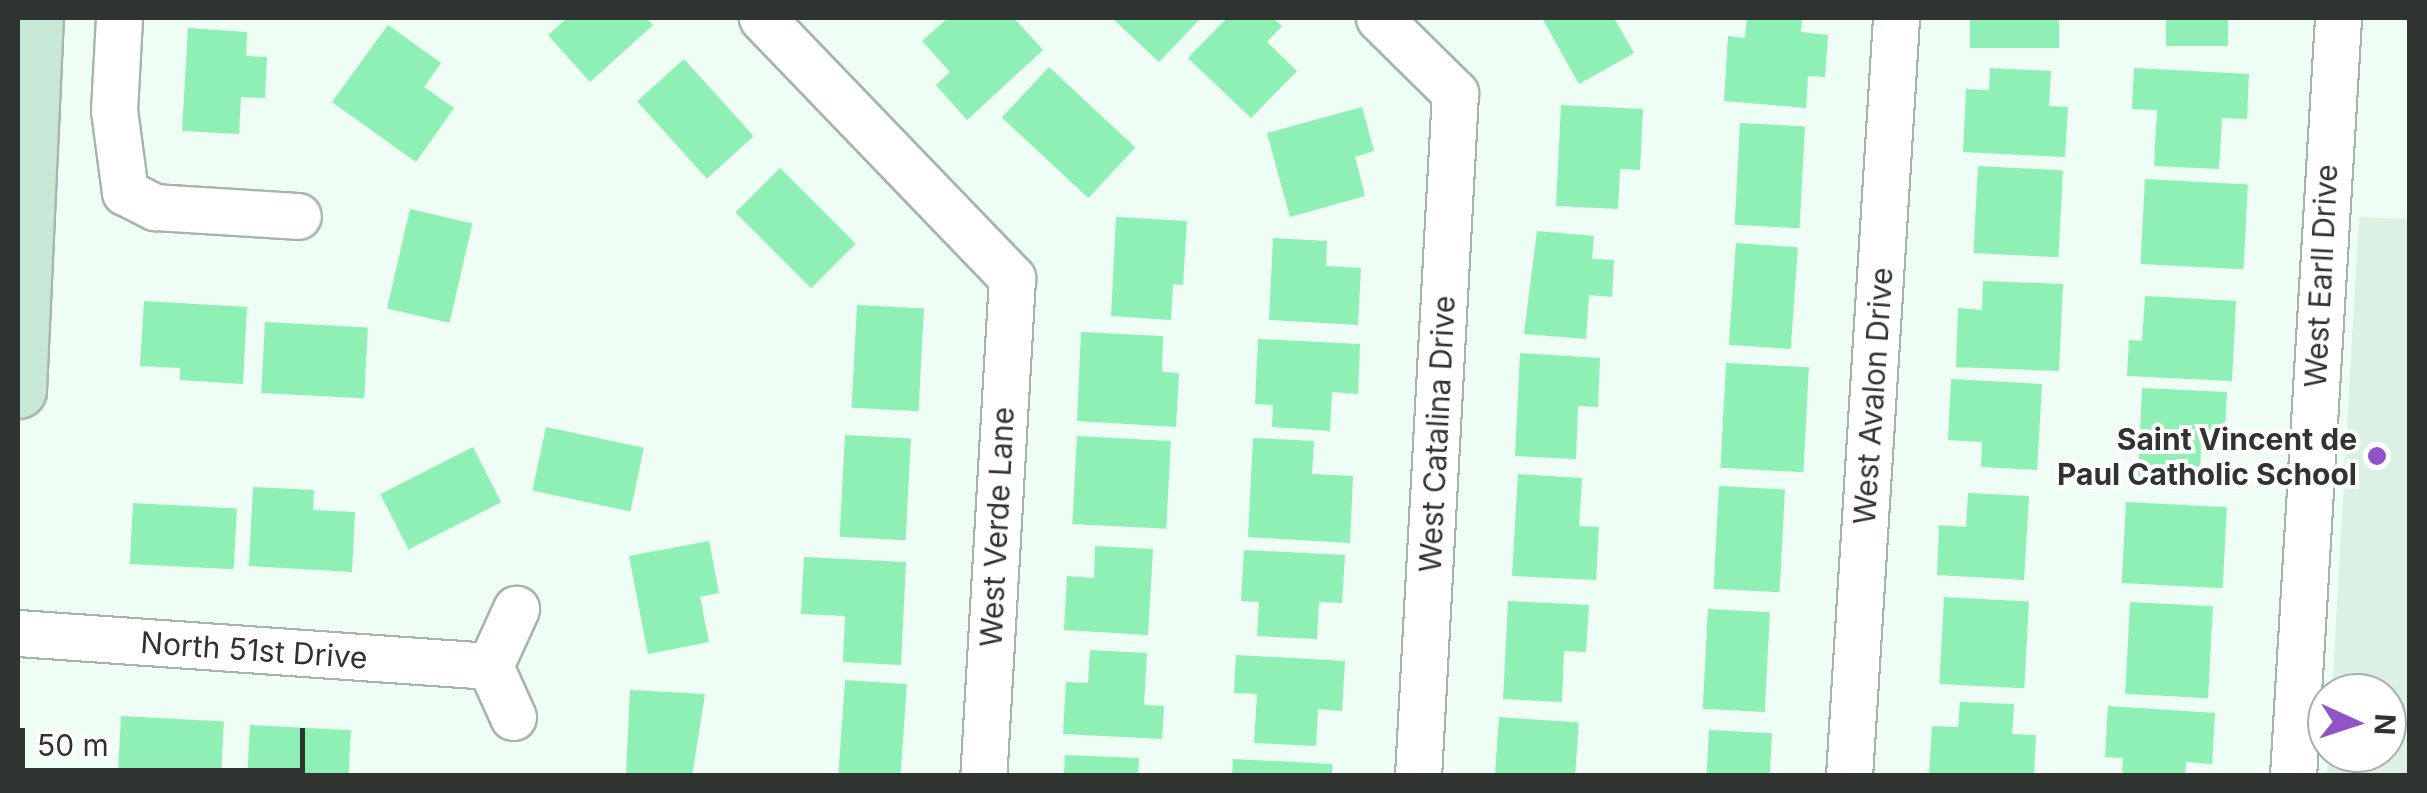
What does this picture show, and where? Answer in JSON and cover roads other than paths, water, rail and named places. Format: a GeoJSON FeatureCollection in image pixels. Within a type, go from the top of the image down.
{"type":"FeatureCollection","features":[{"type":"Feature","properties":{"kind":"main road"},"geometry":{"type":"LineString","coordinates":[[18,390],[35,18]]}},
{"type":"Feature","properties":{"kind":"street"},"geometry":{"type":"LineString","coordinates":[[119,18],[114,110],[125,192],[155,208],[298,216]]}},
{"type":"Feature","properties":{"kind":"street","name":"West Verde Lane"},"geometry":{"type":"LineString","coordinates":[[762,18],[1012,278],[982,776]]}},
{"type":"Feature","properties":{"kind":"street","name":"West Catalina Drive"},"geometry":{"type":"LineString","coordinates":[[1379,18],[1455,93],[1418,776]]}},
{"type":"Feature","properties":{"kind":"street","name":"West Avalon Drive"},"geometry":{"type":"LineString","coordinates":[[1849,776],[1896,18]]}},
{"type":"Feature","properties":{"kind":"street","name":"West Earll Drive"},"geometry":{"type":"LineString","coordinates":[[2294,776],[2338,18]]}},
{"type":"Feature","properties":{"kind":"street"},"geometry":{"type":"LineString","coordinates":[[513,717],[490,666],[516,609]]}},
{"type":"Feature","properties":{"kind":"street","name":"North 51st Drive"},"geometry":{"type":"LineString","coordinates":[[18,633],[490,666]]}},
{"type":"Feature","properties":{"kind":"place","name":"Saint Vincent de Paul Catholic School"},"geometry":{"type":"Point","coordinates":[2377,456]}}]}
